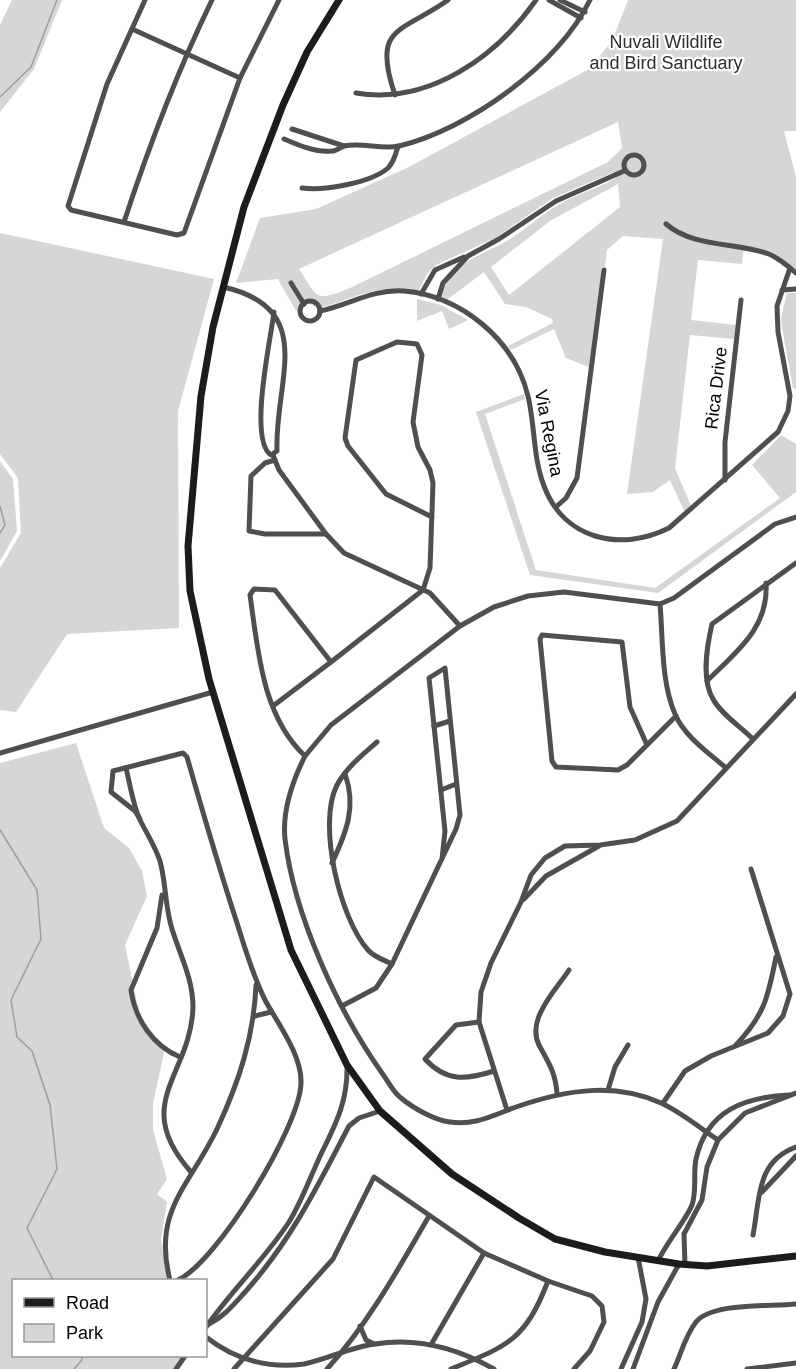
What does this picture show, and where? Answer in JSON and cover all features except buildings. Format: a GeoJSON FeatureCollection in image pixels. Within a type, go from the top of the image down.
{"type":"FeatureCollection","features":[{"type":"Feature","properties":{"kind":"street"},"geometry":{"type":"LineString","coordinates":[[145,0],[107,84],[68,206],[71,210],[177,235],[184,233],[240,78],[279,0]]}},
{"type":"Feature","properties":{"kind":"street"},"geometry":{"type":"LineString","coordinates":[[124,222],[154,130],[212,0]]}},
{"type":"Feature","properties":{"kind":"street"},"geometry":{"type":"LineString","coordinates":[[339,0],[307,52],[275,123],[244,207],[213,327],[201,396],[188,546],[190,591],[213,693],[291,950],[347,1065],[380,1111],[452,1174],[555,1239],[658,1261],[707,1266],[796,1256]]}},
{"type":"Feature","properties":{"kind":"street"},"geometry":{"type":"LineString","coordinates":[[395,95],[386,62],[388,42],[399,28],[447,0]]}},
{"type":"Feature","properties":{"kind":"street"},"geometry":{"type":"LineString","coordinates":[[356,93],[381,98],[418,90],[464,69],[483,57],[508,36],[536,0]]}},
{"type":"Feature","properties":{"kind":"street"},"geometry":{"type":"LineString","coordinates":[[549,0],[583,15]]}},
{"type":"Feature","properties":{"kind":"street"},"geometry":{"type":"LineString","coordinates":[[560,0],[583,15]]}},
{"type":"Feature","properties":{"kind":"street"},"geometry":{"type":"LineString","coordinates":[[292,129],[344,146],[398,146],[453,124],[500,98],[531,74],[583,15],[590,0]]}},
{"type":"Feature","properties":{"kind":"street"},"geometry":{"type":"LineString","coordinates":[[132,29],[240,78]]}},
{"type":"Feature","properties":{"kind":"street"},"geometry":{"type":"LineString","coordinates":[[284,139],[299,146],[326,151],[334,151],[344,146]]}},
{"type":"Feature","properties":{"kind":"street"},"geometry":{"type":"LineString","coordinates":[[302,188],[318,191],[378,174],[391,165],[398,146]]}},
{"type":"Feature","properties":{"kind":"street"},"geometry":{"type":"LineString","coordinates":[[421,294],[428,278],[435,270],[450,261],[468,256],[510,232],[556,201],[624,171]]}},
{"type":"Feature","properties":{"kind":"street"},"geometry":{"type":"LineString","coordinates":[[666,224],[694,240],[711,241],[767,254],[782,260],[796,273]]}},
{"type":"Feature","properties":{"kind":"street"},"geometry":{"type":"LineString","coordinates":[[438,299],[442,283],[468,256]]}},
{"type":"Feature","properties":{"kind":"street","name":"Via Regina"},"geometry":{"type":"LineString","coordinates":[[320,311],[376,293],[403,291],[438,299],[475,317],[512,358],[528,398],[544,486],[556,506],[586,532],[612,541],[630,541],[652,536],[669,528],[778,432],[788,411],[790,396],[777,318],[782,290],[790,268]]}},
{"type":"Feature","properties":{"kind":"street"},"geometry":{"type":"LineString","coordinates":[[556,506],[566,498],[577,478],[604,270]]}},
{"type":"Feature","properties":{"kind":"street"},"geometry":{"type":"LineString","coordinates":[[291,283],[304,304]]}},
{"type":"Feature","properties":{"kind":"street"},"geometry":{"type":"LineString","coordinates":[[223,287],[255,297],[274,312],[285,340],[276,426],[277,451],[274,457],[251,476],[249,531],[265,534],[326,534]]}},
{"type":"Feature","properties":{"kind":"street"},"geometry":{"type":"LineString","coordinates":[[782,290],[796,289]]}},
{"type":"Feature","properties":{"kind":"street","name":"Rica Drive"},"geometry":{"type":"LineString","coordinates":[[725,480],[725,442],[741,300]]}},
{"type":"Feature","properties":{"kind":"street"},"geometry":{"type":"LineString","coordinates":[[315,303],[320,311],[316,320],[306,321],[300,313],[304,304],[315,303]]}},
{"type":"Feature","properties":{"kind":"street"},"geometry":{"type":"LineString","coordinates":[[274,312],[261,401],[262,438],[267,453],[274,457],[279,470],[326,534],[344,553],[423,590],[439,600],[460,626]]}},
{"type":"Feature","properties":{"kind":"street"},"geometry":{"type":"LineString","coordinates":[[273,706],[423,590],[432,557],[433,483],[430,470],[418,447],[413,422],[421,349],[417,344],[397,342],[356,360],[345,438],[348,446],[386,494],[432,517]]}},
{"type":"Feature","properties":{"kind":"street"},"geometry":{"type":"LineString","coordinates":[[718,1140],[663,1103],[635,1094],[608,1090],[556,1093],[478,1122],[449,1122],[433,1117],[400,1098],[363,1045],[342,1006],[306,922],[285,837],[287,802],[293,779],[305,756],[331,725],[460,626],[494,607],[528,596],[564,592],[660,604],[674,598],[775,524],[796,517]]}},
{"type":"Feature","properties":{"kind":"street"},"geometry":{"type":"LineString","coordinates":[[753,739],[713,699],[707,681],[707,644],[712,624],[796,563]]}},
{"type":"Feature","properties":{"kind":"street"},"geometry":{"type":"LineString","coordinates":[[707,681],[760,624],[767,595],[766,583]]}},
{"type":"Feature","properties":{"kind":"street"},"geometry":{"type":"LineString","coordinates":[[305,756],[290,742],[279,725],[273,706],[258,649],[250,595],[254,588],[275,590],[331,662]]}},
{"type":"Feature","properties":{"kind":"street"},"geometry":{"type":"LineString","coordinates":[[660,604],[669,692],[676,716],[694,740],[726,768]]}},
{"type":"Feature","properties":{"kind":"street"},"geometry":{"type":"LineString","coordinates":[[646,745],[630,707],[622,642],[542,635],[540,639],[552,761],[556,767],[618,770],[627,765],[676,716]]}},
{"type":"Feature","properties":{"kind":"street"},"geometry":{"type":"LineString","coordinates":[[342,1006],[376,988],[392,964],[442,859],[456,829],[460,815],[445,668],[429,678],[445,831],[442,859]]}},
{"type":"Feature","properties":{"kind":"street"},"geometry":{"type":"LineString","coordinates":[[0,753],[213,693]]}},
{"type":"Feature","properties":{"kind":"street"},"geometry":{"type":"LineString","coordinates":[[507,1110],[478,1022],[481,992],[491,963],[521,902],[531,875],[545,858],[565,846],[600,845],[635,840],[677,821],[796,694]]}},
{"type":"Feature","properties":{"kind":"street"},"geometry":{"type":"LineString","coordinates":[[434,726],[450,721]]}},
{"type":"Feature","properties":{"kind":"street"},"geometry":{"type":"LineString","coordinates":[[377,742],[356,760],[336,787],[327,821],[332,864],[357,934],[369,952],[392,964]]}},
{"type":"Feature","properties":{"kind":"street"},"geometry":{"type":"LineString","coordinates":[[180,1279],[198,1265],[245,1206],[277,1150],[298,1099],[301,1082],[298,1064],[256,982],[187,757],[179,752],[113,771],[111,792],[135,811],[152,840],[160,863],[172,928],[193,992],[190,1024],[164,1099],[163,1112],[168,1138],[178,1158],[191,1172]]}},
{"type":"Feature","properties":{"kind":"street"},"geometry":{"type":"LineString","coordinates":[[126,768],[140,819]]}},
{"type":"Feature","properties":{"kind":"street"},"geometry":{"type":"LineString","coordinates":[[332,864],[347,831],[351,814],[349,784],[345,774]]}},
{"type":"Feature","properties":{"kind":"street"},"geometry":{"type":"LineString","coordinates":[[441,790],[456,784]]}},
{"type":"Feature","properties":{"kind":"street"},"geometry":{"type":"LineString","coordinates":[[521,902],[546,876],[600,845]]}},
{"type":"Feature","properties":{"kind":"street"},"geometry":{"type":"LineString","coordinates":[[663,1103],[686,1071],[768,1033],[783,1016],[790,994],[751,869]]}},
{"type":"Feature","properties":{"kind":"street"},"geometry":{"type":"LineString","coordinates":[[163,887],[157,928],[132,984],[132,1002],[142,1026],[166,1052],[180,1057]]}},
{"type":"Feature","properties":{"kind":"street"},"geometry":{"type":"LineString","coordinates":[[157,928],[172,928]]}},
{"type":"Feature","properties":{"kind":"street"},"geometry":{"type":"LineString","coordinates":[[733,1048],[761,1013],[770,991],[776,955]]}},
{"type":"Feature","properties":{"kind":"street"},"geometry":{"type":"LineString","coordinates":[[556,1093],[553,1069],[537,1042],[535,1030],[542,1011],[569,970]]}},
{"type":"Feature","properties":{"kind":"street"},"geometry":{"type":"LineString","coordinates":[[169,1279],[165,1263],[166,1232],[177,1195],[216,1131],[242,1073],[255,1016],[256,982]]}},
{"type":"Feature","properties":{"kind":"street"},"geometry":{"type":"LineString","coordinates":[[255,1016],[272,1012]]}},
{"type":"Feature","properties":{"kind":"street"},"geometry":{"type":"LineString","coordinates":[[478,1022],[456,1025],[425,1059],[443,1075],[460,1079],[494,1071]]}},
{"type":"Feature","properties":{"kind":"street"},"geometry":{"type":"LineString","coordinates":[[608,1090],[615,1067],[628,1045]]}},
{"type":"Feature","properties":{"kind":"street"},"geometry":{"type":"LineString","coordinates":[[207,1324],[215,1311],[256,1266],[289,1221],[337,1121],[348,1088],[347,1065]]}},
{"type":"Feature","properties":{"kind":"street"},"geometry":{"type":"LineString","coordinates":[[658,1261],[693,1203],[696,1161],[706,1132],[736,1104],[760,1097],[793,1094]]}},
{"type":"Feature","properties":{"kind":"street"},"geometry":{"type":"LineString","coordinates":[[633,1369],[658,1302],[682,1264],[684,1234],[702,1200],[708,1167],[718,1140],[745,1113],[793,1094]]}},
{"type":"Feature","properties":{"kind":"street"},"geometry":{"type":"LineString","coordinates":[[207,1325],[223,1317],[263,1272],[298,1224],[349,1126],[359,1118],[380,1111]]}},
{"type":"Feature","properties":{"kind":"street"},"geometry":{"type":"LineString","coordinates":[[337,1121],[349,1126]]}},
{"type":"Feature","properties":{"kind":"street"},"geometry":{"type":"LineString","coordinates":[[753,1235],[763,1177],[770,1162],[784,1151],[796,1147]]}},
{"type":"Feature","properties":{"kind":"street"},"geometry":{"type":"LineString","coordinates":[[761,1193],[796,1156]]}},
{"type":"Feature","properties":{"kind":"street"},"geometry":{"type":"LineString","coordinates":[[234,1369],[333,1259],[374,1177],[484,1252],[548,1281],[592,1296],[602,1306],[604,1322],[590,1351],[574,1369]]}},
{"type":"Feature","properties":{"kind":"street"},"geometry":{"type":"LineString","coordinates":[[300,1198],[309,1203]]}},
{"type":"Feature","properties":{"kind":"street"},"geometry":{"type":"LineString","coordinates":[[327,1369],[342,1352],[394,1277],[429,1216]]}},
{"type":"Feature","properties":{"kind":"street"},"geometry":{"type":"LineString","coordinates":[[432,1343],[484,1252]]}},
{"type":"Feature","properties":{"kind":"street"},"geometry":{"type":"LineString","coordinates":[[624,1368],[642,1322],[646,1299],[638,1257]]}},
{"type":"Feature","properties":{"kind":"street"},"geometry":{"type":"LineString","coordinates":[[451,1369],[503,1347],[518,1335],[536,1311],[548,1281]]}},
{"type":"Feature","properties":{"kind":"street"},"geometry":{"type":"LineString","coordinates":[[646,1299],[658,1302]]}},
{"type":"Feature","properties":{"kind":"street"},"geometry":{"type":"LineString","coordinates":[[674,1369],[692,1329],[705,1314],[721,1310],[796,1304]]}},
{"type":"Feature","properties":{"kind":"street"},"geometry":{"type":"LineString","coordinates":[[360,1326],[366,1340],[374,1344]]}},
{"type":"Feature","properties":{"kind":"street"},"geometry":{"type":"LineString","coordinates":[[207,1338],[242,1360],[267,1365],[302,1365],[374,1344],[432,1343],[476,1359],[494,1369]]}},
{"type":"Feature","properties":{"kind":"street"},"geometry":{"type":"LineString","coordinates":[[747,1369],[796,1363]]}},
{"type":"Feature","properties":{"kind":"street"},"geometry":{"type":"LineString","coordinates":[[302,1365],[310,1369]]}},
{"type":"Feature","properties":{"kind":"green space"},"geometry":{"type":"Polygon","coordinates":[[[12,0],[62,0],[34,69],[0,112],[0,25],[12,0]]]}},
{"type":"Feature","properties":{"kind":"green space","name":"Nuvali Wildlife and Bird Sanctuary"},"geometry":{"type":"Polygon","coordinates":[[[628,0],[796,0],[796,131],[784,131],[796,177],[796,269],[768,251],[744,246],[742,264],[698,260],[691,320],[736,325],[734,339],[690,335],[675,468],[691,506],[684,511],[670,480],[653,492],[627,494],[663,239],[623,236],[607,250],[605,267],[602,267],[589,367],[566,358],[554,329],[511,350],[508,346],[553,323],[552,319],[526,307],[505,304],[484,272],[448,299],[440,296],[452,275],[466,262],[512,238],[558,205],[616,178],[614,172],[553,198],[495,238],[436,265],[427,274],[418,292],[378,290],[320,308],[302,301],[296,311],[278,279],[236,283],[260,218],[316,209],[409,167],[589,69],[612,41],[628,0]],[[618,122],[299,269],[318,295],[329,295],[348,289],[608,162],[622,148],[618,122]],[[618,184],[550,221],[491,267],[509,295],[620,207],[618,184]]]}},
{"type":"Feature","properties":{"kind":"green space"},"geometry":{"type":"Polygon","coordinates":[[[0,233],[214,279],[178,411],[179,628],[67,634],[16,712],[0,710],[0,568],[21,533],[18,478],[0,454],[0,233]]]}},
{"type":"Feature","properties":{"kind":"green space"},"geometry":{"type":"Polygon","coordinates":[[[787,293],[796,293],[796,389],[793,388],[781,318],[787,293]]]}},
{"type":"Feature","properties":{"kind":"green space"},"geometry":{"type":"Polygon","coordinates":[[[417,299],[441,305],[468,320],[449,329],[442,311],[417,321],[417,299]]]}},
{"type":"Feature","properties":{"kind":"green space"},"geometry":{"type":"Polygon","coordinates":[[[524,394],[525,399],[485,414],[536,570],[655,588],[780,498],[752,465],[781,435],[796,444],[796,492],[658,593],[530,575],[476,412],[524,394]]]}},
{"type":"Feature","properties":{"kind":"green space"},"geometry":{"type":"Polygon","coordinates":[[[0,461],[13,479],[17,531],[0,561],[0,461]]]}},
{"type":"Feature","properties":{"kind":"green space"},"geometry":{"type":"Polygon","coordinates":[[[76,743],[104,828],[129,848],[142,871],[147,896],[125,945],[142,1026],[165,1048],[153,1104],[153,1130],[167,1179],[157,1194],[167,1202],[161,1240],[170,1279],[12,1279],[12,1357],[183,1357],[178,1369],[0,1369],[0,763],[76,743]]]}},
{"type":"Feature","properties":{"kind":"waterway"},"geometry":{"type":"LineString","coordinates":[[0,97],[31,67],[57,0]]}},
{"type":"Feature","properties":{"kind":"waterway"},"geometry":{"type":"LineString","coordinates":[[0,506],[5,525],[0,533]]}},
{"type":"Feature","properties":{"kind":"waterway"},"geometry":{"type":"LineString","coordinates":[[0,830],[37,890],[41,939],[11,1000],[17,1037],[32,1051],[50,1105],[57,1169],[27,1228],[52,1279]]}},
{"type":"Feature","properties":{"kind":"waterway"},"geometry":{"type":"LineString","coordinates":[[74,1369],[82,1360],[81,1357]]}}]}
